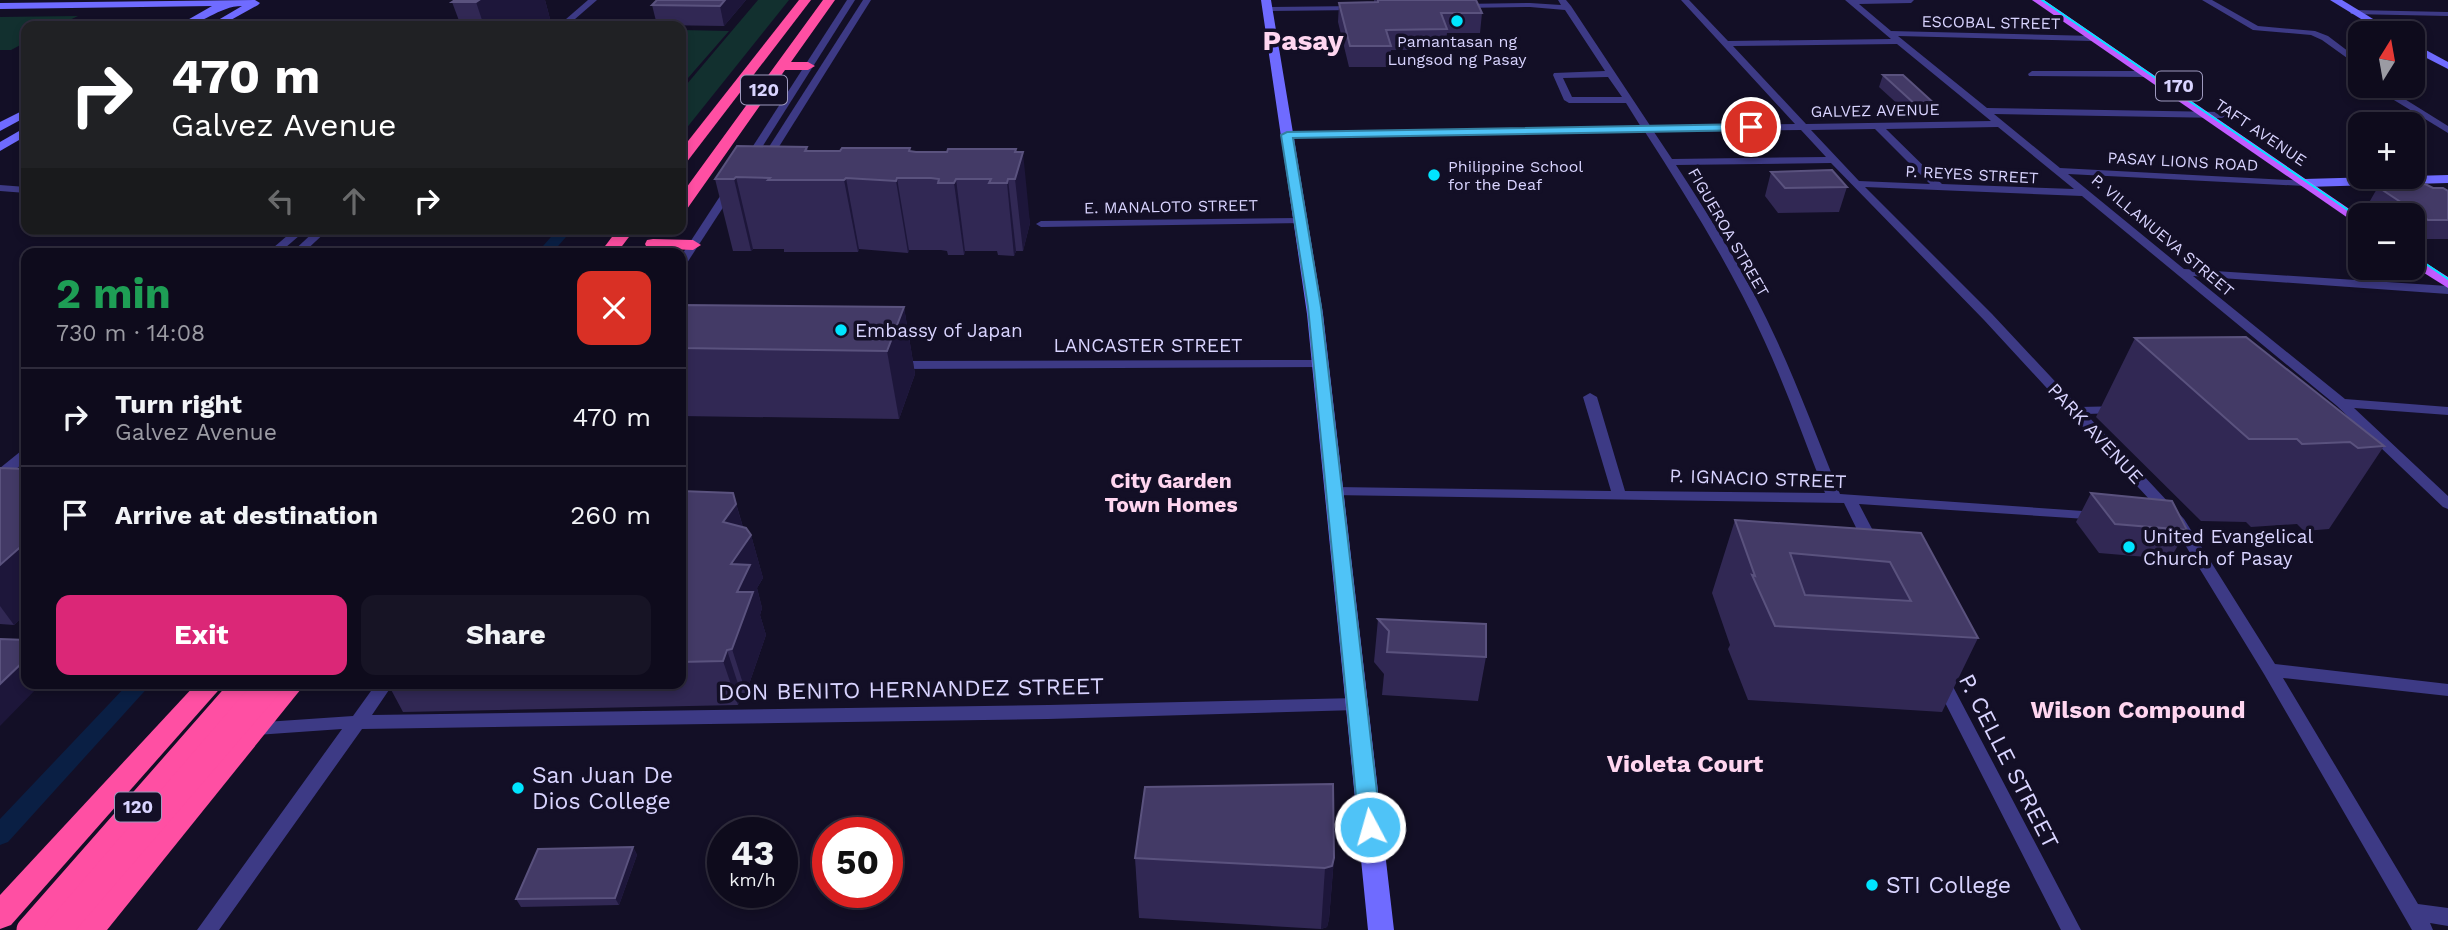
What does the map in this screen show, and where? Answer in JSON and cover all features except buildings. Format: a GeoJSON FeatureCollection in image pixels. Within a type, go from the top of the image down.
{"type":"FeatureCollection","features":[{"type":"Feature","properties":{"kind":"highway","name":"120"},"geometry":{"type":"LineString","coordinates":[[686,154],[805,0]]}},
{"type":"Feature","properties":{"kind":"highway","name":"120"},"geometry":{"type":"LineString","coordinates":[[686,199],[829,0]]}},
{"type":"Feature","properties":{"kind":"highway"},"geometry":{"type":"LineString","coordinates":[[781,66],[808,66]]}},
{"type":"Feature","properties":{"kind":"highway"},"geometry":{"type":"LineString","coordinates":[[658,248],[694,244]]}},
{"type":"Feature","properties":{"kind":"highway","name":"120"},"geometry":{"type":"LineString","coordinates":[[0,916],[206,689]]}},
{"type":"Feature","properties":{"kind":"highway","name":"120"},"geometry":{"type":"LineString","coordinates":[[30,930],[242,689]]}},
{"type":"Feature","properties":{"kind":"highway","name":"120"},"geometry":{"type":"LineString","coordinates":[[58,930],[266,689]]}},
{"type":"Feature","properties":{"kind":"highway","name":"120"},"geometry":{"type":"LineString","coordinates":[[89,930],[288,689]]}},
{"type":"Feature","properties":{"kind":"highway"},"geometry":{"type":"LineString","coordinates":[[33,879],[28,894],[31,906],[43,913],[62,914],[84,909],[107,899],[126,884]]}},
{"type":"Feature","properties":{"kind":"main road"},"geometry":{"type":"LineString","coordinates":[[2335,0],[2370,21]]}},
{"type":"Feature","properties":{"kind":"main road"},"geometry":{"type":"LineString","coordinates":[[192,21],[228,1]]}},
{"type":"Feature","properties":{"kind":"main road"},"geometry":{"type":"LineString","coordinates":[[0,6],[258,1]]}},
{"type":"Feature","properties":{"kind":"main road"},"geometry":{"type":"LineString","coordinates":[[222,21],[258,1]]}},
{"type":"Feature","properties":{"kind":"main road","name":"TAFT AVENUE"},"geometry":{"type":"LineString","coordinates":[[2047,2],[2092,38],[2348,213]]}},
{"type":"Feature","properties":{"kind":"main road","name":"TAFT AVENUE"},"geometry":{"type":"LineString","coordinates":[[2047,2],[2120,46],[2350,203]]}},
{"type":"Feature","properties":{"kind":"main road"},"geometry":{"type":"LineString","coordinates":[[1267,4],[1321,363],[1381,930]]}},
{"type":"Feature","properties":{"kind":"main road"},"geometry":{"type":"LineString","coordinates":[[0,12],[242,10]]}},
{"type":"Feature","properties":{"kind":"main road"},"geometry":{"type":"LineString","coordinates":[[2105,46],[2120,46]]}},
{"type":"Feature","properties":{"kind":"main road"},"geometry":{"type":"LineString","coordinates":[[2426,53],[2448,66]]}},
{"type":"Feature","properties":{"kind":"main road"},"geometry":{"type":"LineString","coordinates":[[2168,90],[2184,90]]}},
{"type":"Feature","properties":{"kind":"main road"},"geometry":{"type":"LineString","coordinates":[[0,127],[21,115]]}},
{"type":"Feature","properties":{"kind":"main road"},"geometry":{"type":"LineString","coordinates":[[0,147],[21,134]]}},
{"type":"Feature","properties":{"kind":"main road"},"geometry":{"type":"LineString","coordinates":[[2304,183],[2448,179]]}},
{"type":"Feature","properties":{"kind":"main road"},"geometry":{"type":"LineString","coordinates":[[2425,254],[2448,269]]}},
{"type":"Feature","properties":{"kind":"main road"},"geometry":{"type":"LineString","coordinates":[[2425,268],[2448,284]]}},
{"type":"Feature","properties":{"kind":"street"},"geometry":{"type":"LineString","coordinates":[[568,21],[593,0]]}},
{"type":"Feature","properties":{"kind":"street"},"geometry":{"type":"LineString","coordinates":[[743,169],[851,0]]}},
{"type":"Feature","properties":{"kind":"street"},"geometry":{"type":"LineString","coordinates":[[757,172],[867,0]]}},
{"type":"Feature","properties":{"kind":"street","name":"PARK AVENUE"},"geometry":{"type":"LineString","coordinates":[[1685,0],[1856,184],[1988,317],[2179,523],[2270,670],[2423,930]]}},
{"type":"Feature","properties":{"kind":"street"},"geometry":{"type":"LineString","coordinates":[[2206,0],[2256,28],[2312,33],[2325,37],[2348,55]]}},
{"type":"Feature","properties":{"kind":"street"},"geometry":{"type":"LineString","coordinates":[[1851,1],[1911,1]]}},
{"type":"Feature","properties":{"kind":"street","name":"P. VILLANUEVA STREET"},"geometry":{"type":"LineString","coordinates":[[1851,1],[2342,403],[2448,504]]}},
{"type":"Feature","properties":{"kind":"street"},"geometry":{"type":"LineString","coordinates":[[1267,4],[1370,7]]}},
{"type":"Feature","properties":{"kind":"street"},"geometry":{"type":"LineString","coordinates":[[1445,6],[1565,4]]}},
{"type":"Feature","properties":{"kind":"street","name":"FIGUEROA STREET"},"geometry":{"type":"LineString","coordinates":[[1565,4],[1726,254],[1759,315],[1842,499]]}},
{"type":"Feature","properties":{"kind":"street"},"geometry":{"type":"LineString","coordinates":[[2354,12],[2448,14]]}},
{"type":"Feature","properties":{"kind":"street","name":"ESCOBAL STREET"},"geometry":{"type":"LineString","coordinates":[[1888,33],[2092,38]]}},
{"type":"Feature","properties":{"kind":"street"},"geometry":{"type":"LineString","coordinates":[[1726,44],[1899,41]]}},
{"type":"Feature","properties":{"kind":"street"},"geometry":{"type":"LineString","coordinates":[[1610,74],[1557,75],[1569,100],[1629,100]]}},
{"type":"Feature","properties":{"kind":"street"},"geometry":{"type":"LineString","coordinates":[[2032,74],[2146,74]]}},
{"type":"Feature","properties":{"kind":"street"},"geometry":{"type":"LineString","coordinates":[[2397,98],[2448,130]]}},
{"type":"Feature","properties":{"kind":"street"},"geometry":{"type":"LineString","coordinates":[[1985,111],[2222,116]]}},
{"type":"Feature","properties":{"kind":"street","name":"GALVEZ AVENUE"},"geometry":{"type":"LineString","coordinates":[[1287,135],[2001,124]]}},
{"type":"Feature","properties":{"kind":"street"},"geometry":{"type":"LineString","coordinates":[[1877,125],[1940,188]]}},
{"type":"Feature","properties":{"kind":"street"},"geometry":{"type":"LineString","coordinates":[[1669,162],[1834,160]]}},
{"type":"Feature","properties":{"kind":"street","name":"PASAY LIONS ROAD"},"geometry":{"type":"LineString","coordinates":[[2060,171],[2304,183]]}},
{"type":"Feature","properties":{"kind":"street"},"geometry":{"type":"LineString","coordinates":[[686,256],[736,180]]}},
{"type":"Feature","properties":{"kind":"street","name":"P. REYES STREET"},"geometry":{"type":"LineString","coordinates":[[1856,184],[2087,193]]}},
{"type":"Feature","properties":{"kind":"street"},"geometry":{"type":"LineString","coordinates":[[0,190],[21,190]]}},
{"type":"Feature","properties":{"kind":"street","name":"E. MANALOTO STREET"},"geometry":{"type":"LineString","coordinates":[[1041,224],[1300,221]]}},
{"type":"Feature","properties":{"kind":"street"},"geometry":{"type":"LineString","coordinates":[[278,248],[295,235]]}},
{"type":"Feature","properties":{"kind":"street"},"geometry":{"type":"LineString","coordinates":[[302,248],[317,235]]}},
{"type":"Feature","properties":{"kind":"street"},"geometry":{"type":"LineString","coordinates":[[2180,272],[2448,290]]}},
{"type":"Feature","properties":{"kind":"street","name":"LANCASTER STREET"},"geometry":{"type":"LineString","coordinates":[[887,365],[1321,363]]}},
{"type":"Feature","properties":{"kind":"street"},"geometry":{"type":"LineString","coordinates":[[1590,397],[1619,494]]}},
{"type":"Feature","properties":{"kind":"street"},"geometry":{"type":"LineString","coordinates":[[2316,404],[2342,403],[2448,411]]}},
{"type":"Feature","properties":{"kind":"street"},"geometry":{"type":"LineString","coordinates":[[2075,411],[2139,409]]}},
{"type":"Feature","properties":{"kind":"street"},"geometry":{"type":"LineString","coordinates":[[0,475],[21,458]]}},
{"type":"Feature","properties":{"kind":"street","name":"P. IGNACIO STREET"},"geometry":{"type":"LineString","coordinates":[[1336,492],[1842,499],[2114,518]]}},
{"type":"Feature","properties":{"kind":"street"},"geometry":{"type":"LineString","coordinates":[[1842,499],[1881,561]]}},
{"type":"Feature","properties":{"kind":"street"},"geometry":{"type":"LineString","coordinates":[[2153,521],[2179,523]]}},
{"type":"Feature","properties":{"kind":"street","name":"P. CELLE STREET"},"geometry":{"type":"LineString","coordinates":[[1931,659],[2071,930]]}},
{"type":"Feature","properties":{"kind":"street"},"geometry":{"type":"LineString","coordinates":[[2270,670],[2448,690]]}},
{"type":"Feature","properties":{"kind":"street"},"geometry":{"type":"LineString","coordinates":[[207,930],[380,689]]}},
{"type":"Feature","properties":{"kind":"street","name":"DON BENITO HERNANDEZ STREET"},"geometry":{"type":"LineString","coordinates":[[256,728],[356,722],[1020,713],[1357,704]]}},
{"type":"Feature","properties":{"kind":"street"},"geometry":{"type":"LineString","coordinates":[[2412,912],[2448,917]]}},
{"type":"Feature","properties":{"kind":"green space"},"geometry":{"type":"Polygon","coordinates":[[[758,0],[789,0],[686,129],[686,85],[758,0]]]}},
{"type":"Feature","properties":{"kind":"green space"},"geometry":{"type":"Polygon","coordinates":[[[78,16],[68,21],[21,21],[21,45],[11,50],[0,50],[0,17],[78,16]]]}},
{"type":"Feature","properties":{"kind":"green space"},"geometry":{"type":"Polygon","coordinates":[[[686,30],[729,31],[686,80],[686,30]]]}},
{"type":"Feature","properties":{"kind":"waterway"},"geometry":{"type":"LineString","coordinates":[[549,248],[560,235]]}},
{"type":"Feature","properties":{"kind":"waterway"},"geometry":{"type":"LineString","coordinates":[[0,835],[136,689]]}},
{"type":"Feature","properties":{"kind":"tram line"},"geometry":{"type":"LineString","coordinates":[[2042,0],[2348,210]]}},
{"type":"Feature","properties":{"kind":"tram line"},"geometry":{"type":"LineString","coordinates":[[2425,263],[2448,279]]}},
{"type":"Feature","properties":{"kind":"place","name":"Pamantasan ng Lungsod ng Pasay"},"geometry":{"type":"Point","coordinates":[1457,21]}},
{"type":"Feature","properties":{"kind":"place","name":"Philippine School for the Deaf"},"geometry":{"type":"Point","coordinates":[1434,175]}},
{"type":"Feature","properties":{"kind":"place","name":"Embassy of Japan"},"geometry":{"type":"Point","coordinates":[841,330]}},
{"type":"Feature","properties":{"kind":"place","name":"United Evangelical Church of Pasay"},"geometry":{"type":"Point","coordinates":[2129,547]}},
{"type":"Feature","properties":{"kind":"place","name":"San Juan De Dios College"},"geometry":{"type":"Point","coordinates":[518,788]}},
{"type":"Feature","properties":{"kind":"place","name":"STI College"},"geometry":{"type":"Point","coordinates":[1872,885]}},
{"type":"Feature","properties":{"kind":"district","name":"Pasay"},"geometry":{"type":"Point","coordinates":[1303,40]}},
{"type":"Feature","properties":{"kind":"district","name":"City Garden Town Homes"},"geometry":{"type":"Point","coordinates":[1171,493]}},
{"type":"Feature","properties":{"kind":"district","name":"Wilson Compound"},"geometry":{"type":"Point","coordinates":[2138,710]}},
{"type":"Feature","properties":{"kind":"district","name":"Violeta Court"},"geometry":{"type":"Point","coordinates":[1685,764]}},
{"type":"Feature","properties":{"kind":"route"},"geometry":{"type":"LineString","coordinates":[[1370,827],[1321,363],[1287,135],[1751,127]]}}]}
